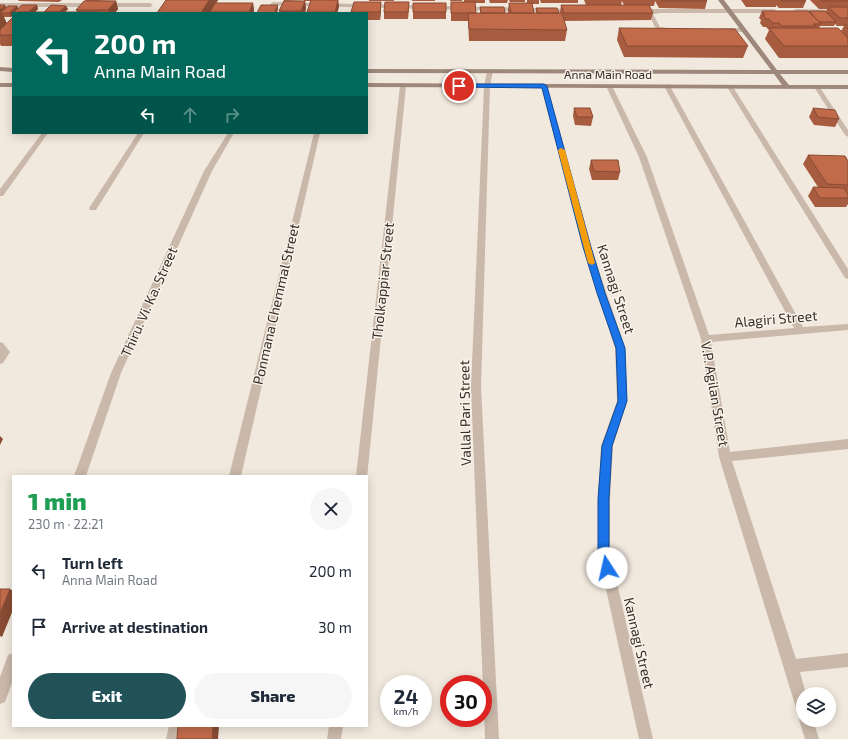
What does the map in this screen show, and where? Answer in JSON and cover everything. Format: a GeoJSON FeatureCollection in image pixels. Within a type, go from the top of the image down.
{"type":"FeatureCollection","features":[{"type":"Feature","properties":{"kind":"main road"},"geometry":{"type":"LineString","coordinates":[[721,0],[788,87]]}},
{"type":"Feature","properties":{"kind":"main road"},"geometry":{"type":"LineString","coordinates":[[0,70],[12,70]]}},
{"type":"Feature","properties":{"kind":"main road","name":"Anna Main Road"},"geometry":{"type":"LineString","coordinates":[[368,71],[848,72]]}},
{"type":"Feature","properties":{"kind":"main road"},"geometry":{"type":"LineString","coordinates":[[0,85],[12,85]]}},
{"type":"Feature","properties":{"kind":"main road","name":"Anna Main Road"},"geometry":{"type":"LineString","coordinates":[[368,86],[848,87]]}},
{"type":"Feature","properties":{"kind":"street"},"geometry":{"type":"LineString","coordinates":[[2,4],[9,0]]}},
{"type":"Feature","properties":{"kind":"street"},"geometry":{"type":"LineString","coordinates":[[145,12],[154,0]]}},
{"type":"Feature","properties":{"kind":"street"},"geometry":{"type":"LineString","coordinates":[[273,4],[280,2],[578,11]]}},
{"type":"Feature","properties":{"kind":"street"},"geometry":{"type":"LineString","coordinates":[[2,4],[150,6]]}},
{"type":"Feature","properties":{"kind":"street"},"geometry":{"type":"LineString","coordinates":[[634,11],[731,13]]}},
{"type":"Feature","properties":{"kind":"street"},"geometry":{"type":"LineString","coordinates":[[679,30],[659,29],[650,13],[731,13],[777,11]]}},
{"type":"Feature","properties":{"kind":"street"},"geometry":{"type":"LineString","coordinates":[[793,11],[848,12]]}},
{"type":"Feature","properties":{"kind":"street"},"geometry":{"type":"LineString","coordinates":[[715,30],[744,30]]}},
{"type":"Feature","properties":{"kind":"street","name":"Vallal Pari Street"},"geometry":{"type":"LineString","coordinates":[[490,71],[487,86],[476,387],[492,739]]}},
{"type":"Feature","properties":{"kind":"street","name":"Tholkappiar Street"},"geometry":{"type":"LineString","coordinates":[[362,475],[403,86]]}},
{"type":"Feature","properties":{"kind":"street","name":"Kannagi Street"},"geometry":{"type":"LineString","coordinates":[[544,86],[589,254],[620,348],[622,401],[607,446],[604,499],[604,553],[646,739]]}},
{"type":"Feature","properties":{"kind":"street","name":"V.P. Agilan Street"},"geometry":{"type":"LineString","coordinates":[[609,86],[643,157],[706,339],[726,457],[797,687]]}},
{"type":"Feature","properties":{"kind":"street"},"geometry":{"type":"LineString","coordinates":[[667,86],[801,332]]}},
{"type":"Feature","properties":{"kind":"street"},"geometry":{"type":"LineString","coordinates":[[730,87],[848,276]]}},
{"type":"Feature","properties":{"kind":"street"},"geometry":{"type":"LineString","coordinates":[[817,87],[848,134]]}},
{"type":"Feature","properties":{"kind":"street"},"geometry":{"type":"LineString","coordinates":[[0,194],[44,134]]}},
{"type":"Feature","properties":{"kind":"street"},"geometry":{"type":"LineString","coordinates":[[93,208],[140,134]]}},
{"type":"Feature","properties":{"kind":"street","name":"Thiru. Vi. Ka. Street"},"geometry":{"type":"LineString","coordinates":[[80,475],[116,373],[208,171],[230,134]]}},
{"type":"Feature","properties":{"kind":"street","name":"Ponmana Chemmal Street"},"geometry":{"type":"LineString","coordinates":[[235,475],[317,134]]}},
{"type":"Feature","properties":{"kind":"street","name":"Alagiri Street"},"geometry":{"type":"LineString","coordinates":[[706,339],[848,327]]}},
{"type":"Feature","properties":{"kind":"street"},"geometry":{"type":"LineString","coordinates":[[0,346],[5,352],[0,360]]}},
{"type":"Feature","properties":{"kind":"street"},"geometry":{"type":"LineString","coordinates":[[726,457],[848,444]]}},
{"type":"Feature","properties":{"kind":"street"},"geometry":{"type":"LineString","coordinates":[[791,666],[848,660]]}},
{"type":"Feature","properties":{"kind":"street"},"geometry":{"type":"LineString","coordinates":[[0,697],[12,663]]}},
{"type":"Feature","properties":{"kind":"street"},"geometry":{"type":"LineString","coordinates":[[173,739],[176,727]]}},
{"type":"Feature","properties":{"kind":"street"},"geometry":{"type":"LineString","coordinates":[[334,739],[336,727]]}},
{"type":"Feature","properties":{"kind":"street"},"geometry":{"type":"LineString","coordinates":[[808,727],[812,739]]}},
{"type":"Feature","properties":{"kind":"building"},"geometry":{"type":"Polygon","coordinates":[[[166,0],[209,0],[202,12],[158,12],[166,0]]]}},
{"type":"Feature","properties":{"kind":"building"},"geometry":{"type":"Polygon","coordinates":[[[311,0],[338,0],[335,12],[307,12],[311,0]]]}},
{"type":"Feature","properties":{"kind":"building"},"geometry":{"type":"Polygon","coordinates":[[[706,0],[707,1],[661,1],[706,0]]]}},
{"type":"Feature","properties":{"kind":"building"},"geometry":{"type":"Polygon","coordinates":[[[781,0],[805,0],[806,1],[782,1],[781,0]]]}},
{"type":"Feature","properties":{"kind":"building"},"geometry":{"type":"Polygon","coordinates":[[[821,0],[848,0],[848,1],[822,1],[821,0]]]}},
{"type":"Feature","properties":{"kind":"building"},"geometry":{"type":"Polygon","coordinates":[[[84,1],[116,1],[108,10],[76,10],[84,1]]]}},
{"type":"Feature","properties":{"kind":"building"},"geometry":{"type":"Polygon","coordinates":[[[284,1],[305,1],[301,11],[279,11],[284,1]]]}},
{"type":"Feature","properties":{"kind":"building"},"geometry":{"type":"Polygon","coordinates":[[[354,2],[381,2],[380,12],[351,12],[354,2]]]}},
{"type":"Feature","properties":{"kind":"building"},"geometry":{"type":"Polygon","coordinates":[[[385,2],[409,2],[408,12],[384,12],[385,2]]]}},
{"type":"Feature","properties":{"kind":"building"},"geometry":{"type":"Polygon","coordinates":[[[451,2],[475,2],[476,13],[451,13],[451,2]]]}},
{"type":"Feature","properties":{"kind":"building"},"geometry":{"type":"Polygon","coordinates":[[[215,3],[253,3],[249,12],[210,12],[215,3]]]}},
{"type":"Feature","properties":{"kind":"building"},"geometry":{"type":"Polygon","coordinates":[[[413,3],[446,3],[446,12],[413,12],[413,3]]]}},
{"type":"Feature","properties":{"kind":"building"},"geometry":{"type":"Polygon","coordinates":[[[509,3],[532,3],[534,13],[511,13],[509,3]]]}},
{"type":"Feature","properties":{"kind":"building"},"geometry":{"type":"Polygon","coordinates":[[[0,5],[5,5],[0,10],[0,5]]]}},
{"type":"Feature","properties":{"kind":"building"},"geometry":{"type":"Polygon","coordinates":[[[22,5],[37,5],[28,12],[14,12],[22,5]]]}},
{"type":"Feature","properties":{"kind":"building"},"geometry":{"type":"Polygon","coordinates":[[[51,5],[66,6],[59,12],[44,12],[51,5]]]}},
{"type":"Feature","properties":{"kind":"building"},"geometry":{"type":"Polygon","coordinates":[[[261,5],[278,5],[274,12],[258,12],[261,5]]]}},
{"type":"Feature","properties":{"kind":"building"},"geometry":{"type":"Polygon","coordinates":[[[561,5],[649,5],[653,13],[564,13],[561,5]]]}},
{"type":"Feature","properties":{"kind":"building"},"geometry":{"type":"Polygon","coordinates":[[[8,6],[17,6],[9,13],[0,13],[8,6]]]}},
{"type":"Feature","properties":{"kind":"building"},"geometry":{"type":"Polygon","coordinates":[[[480,7],[504,7],[505,13],[481,13],[480,7]]]}},
{"type":"Feature","properties":{"kind":"building"},"geometry":{"type":"Polygon","coordinates":[[[828,7],[848,7],[848,18],[840,18],[828,7]]]}},
{"type":"Feature","properties":{"kind":"building"},"geometry":{"type":"Polygon","coordinates":[[[536,8],[557,8],[559,13],[538,13],[536,8]]]}},
{"type":"Feature","properties":{"kind":"building"},"geometry":{"type":"Polygon","coordinates":[[[762,11],[808,11],[821,24],[813,24],[816,26],[782,26],[779,23],[773,23],[769,19],[766,19],[762,11]]]}},
{"type":"Feature","properties":{"kind":"building"},"geometry":{"type":"Polygon","coordinates":[[[809,11],[825,11],[836,22],[819,22],[809,11]]]}},
{"type":"Feature","properties":{"kind":"building"},"geometry":{"type":"Polygon","coordinates":[[[468,13],[562,13],[567,30],[469,29],[468,13]]]}},
{"type":"Feature","properties":{"kind":"building"},"geometry":{"type":"Polygon","coordinates":[[[12,18],[12,35],[0,35],[0,30],[12,18]]]}},
{"type":"Feature","properties":{"kind":"building"},"geometry":{"type":"Polygon","coordinates":[[[619,28],[735,29],[748,46],[627,46],[619,28]]]}},
{"type":"Feature","properties":{"kind":"building"},"geometry":{"type":"Polygon","coordinates":[[[769,28],[838,28],[848,38],[848,46],[784,46],[769,28]]]}},
{"type":"Feature","properties":{"kind":"building"},"geometry":{"type":"Polygon","coordinates":[[[574,108],[590,108],[593,117],[577,117],[574,108]]]}},
{"type":"Feature","properties":{"kind":"building"},"geometry":{"type":"Polygon","coordinates":[[[813,108],[835,110],[839,119],[818,117],[813,108]]]}},
{"type":"Feature","properties":{"kind":"building"},"geometry":{"type":"Polygon","coordinates":[[[808,155],[845,156],[848,161],[848,185],[827,184],[808,155]]]}},
{"type":"Feature","properties":{"kind":"building"},"geometry":{"type":"Polygon","coordinates":[[[591,160],[618,160],[620,172],[594,171],[591,160]]]}},
{"type":"Feature","properties":{"kind":"building"},"geometry":{"type":"Polygon","coordinates":[[[813,187],[844,188],[848,194],[848,198],[820,198],[813,187]]]}},
{"type":"Feature","properties":{"kind":"building"},"geometry":{"type":"Polygon","coordinates":[[[0,589],[10,589],[0,613],[0,589]]]}},
{"type":"Feature","properties":{"kind":"building"},"geometry":{"type":"Polygon","coordinates":[[[178,727],[213,727],[212,739],[177,739],[178,727]]]}},
{"type":"Feature","properties":{"kind":"slow traffic"},"geometry":{"type":"LineString","coordinates":[[561,150],[592,263]]}},
{"type":"Feature","properties":{"kind":"route"},"geometry":{"type":"LineString","coordinates":[[459,86],[544,86],[587,247],[620,348],[622,401],[607,446],[604,499],[604,553],[607,568]]}}]}
